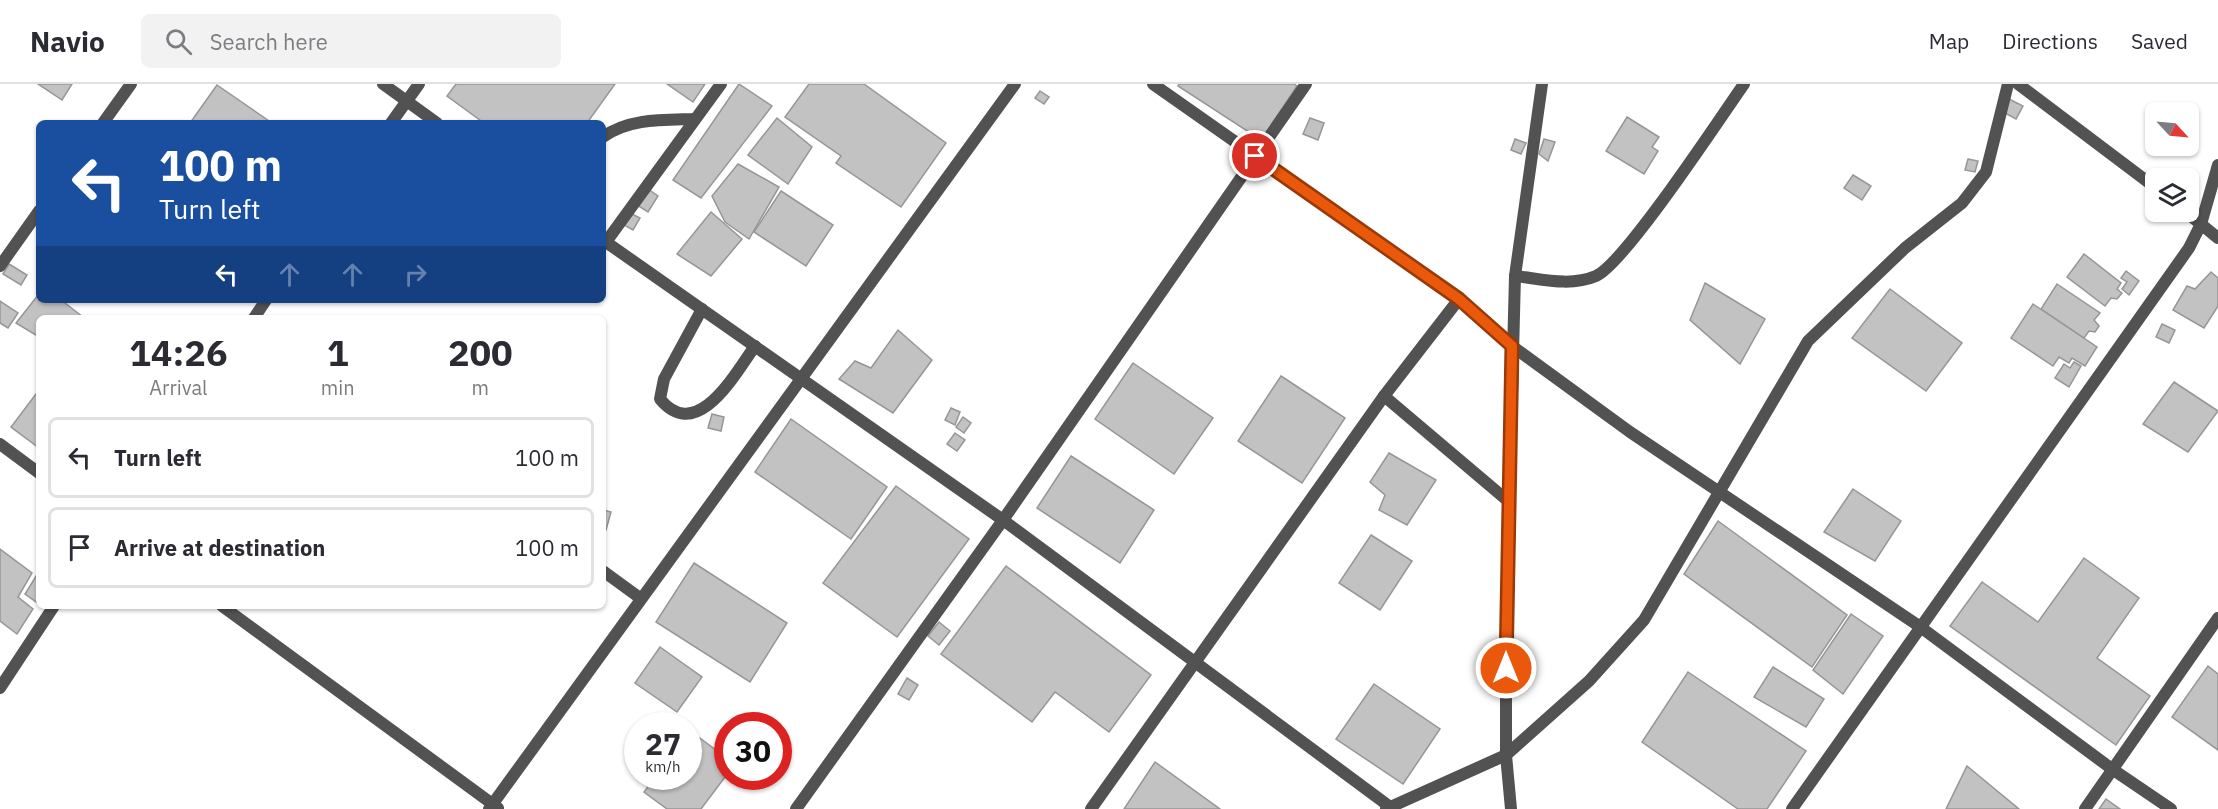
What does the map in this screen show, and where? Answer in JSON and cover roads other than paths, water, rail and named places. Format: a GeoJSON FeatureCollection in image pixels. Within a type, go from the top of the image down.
{"type":"FeatureCollection","features":[{"type":"Feature","properties":{"kind":"street"},"geometry":{"type":"LineString","coordinates":[[105,120],[131,84]]}},
{"type":"Feature","properties":{"kind":"street"},"geometry":{"type":"LineString","coordinates":[[383,84],[433,120]]}},
{"type":"Feature","properties":{"kind":"street"},"geometry":{"type":"LineString","coordinates":[[393,120],[419,84]]}},
{"type":"Feature","properties":{"kind":"street"},"geometry":{"type":"LineString","coordinates":[[606,238],[721,84]]}},
{"type":"Feature","properties":{"kind":"street"},"geometry":{"type":"LineString","coordinates":[[226,609],[494,807],[640,598],[803,378],[1015,84]]}},
{"type":"Feature","properties":{"kind":"street"},"geometry":{"type":"LineString","coordinates":[[1153,84],[1459,299],[1512,346],[1630,432],[1920,626],[2112,769],[2171,809]]}},
{"type":"Feature","properties":{"kind":"street"},"geometry":{"type":"LineString","coordinates":[[796,809],[1003,520],[1306,84]]}},
{"type":"Feature","properties":{"kind":"street"},"geometry":{"type":"LineString","coordinates":[[1511,809],[1506,755],[1512,346],[1515,276],[1542,84]]}},
{"type":"Feature","properties":{"kind":"street"},"geometry":{"type":"LineString","coordinates":[[1515,276],[1558,282],[1581,281],[1599,274],[1628,245],[1744,84]]}},
{"type":"Feature","properties":{"kind":"street"},"geometry":{"type":"LineString","coordinates":[[606,242],[1003,520],[1390,808],[1506,755],[1589,681],[1644,620],[1808,341],[1905,248],[1962,203],[1986,172],[2008,84]]}},
{"type":"Feature","properties":{"kind":"street"},"geometry":{"type":"LineString","coordinates":[[2019,84],[2145,180]]}},
{"type":"Feature","properties":{"kind":"street"},"geometry":{"type":"LineString","coordinates":[[606,135],[612,130],[646,121],[695,119]]}},
{"type":"Feature","properties":{"kind":"street"},"geometry":{"type":"LineString","coordinates":[[1792,809],[2176,267],[2201,224],[2218,165]]}},
{"type":"Feature","properties":{"kind":"street"},"geometry":{"type":"LineString","coordinates":[[0,266],[36,216]]}},
{"type":"Feature","properties":{"kind":"street"},"geometry":{"type":"LineString","coordinates":[[2198,222],[2218,238]]}},
{"type":"Feature","properties":{"kind":"street"},"geometry":{"type":"LineString","coordinates":[[1090,809],[1193,661],[1384,396],[1459,299]]}},
{"type":"Feature","properties":{"kind":"street"},"geometry":{"type":"LineString","coordinates":[[702,309],[664,379],[660,399],[671,412],[686,416],[708,406],[755,346]]}},
{"type":"Feature","properties":{"kind":"street"},"geometry":{"type":"LineString","coordinates":[[1384,396],[1508,501]]}},
{"type":"Feature","properties":{"kind":"street"},"geometry":{"type":"LineString","coordinates":[[0,444],[36,470]]}},
{"type":"Feature","properties":{"kind":"street"},"geometry":{"type":"LineString","coordinates":[[606,573],[640,598]]}},
{"type":"Feature","properties":{"kind":"street"},"geometry":{"type":"LineString","coordinates":[[2,681],[52,609]]}},
{"type":"Feature","properties":{"kind":"street"},"geometry":{"type":"LineString","coordinates":[[2085,809],[2218,618]]}}]}
